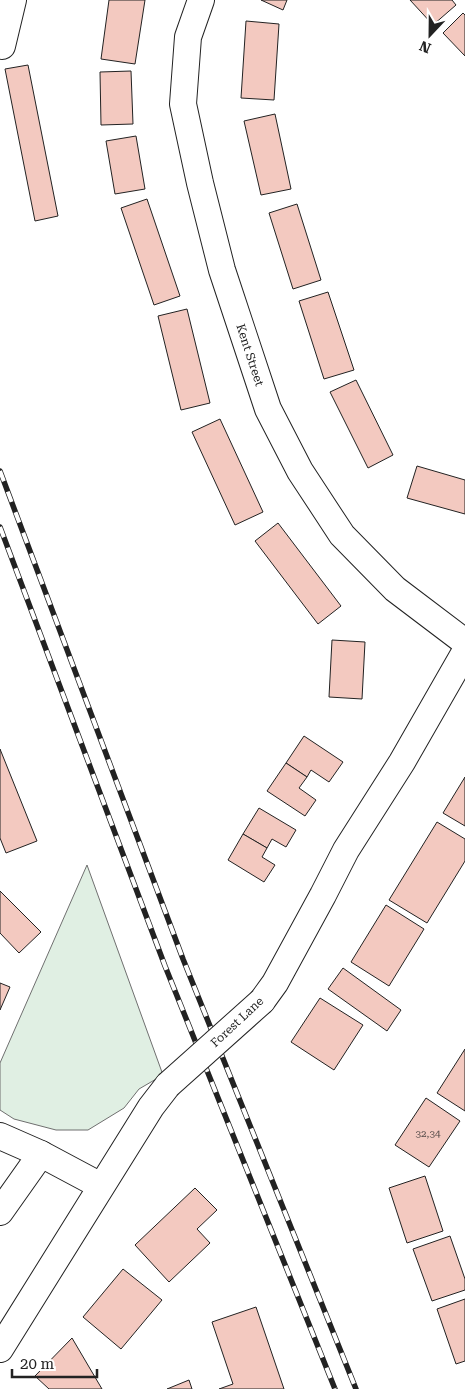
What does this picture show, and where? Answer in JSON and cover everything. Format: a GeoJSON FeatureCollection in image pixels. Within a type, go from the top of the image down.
{"type":"FeatureCollection","features":[{"type":"Feature","properties":{"kind":"street"},"geometry":{"type":"LineString","coordinates":[[2,46],[13,0]]}},
{"type":"Feature","properties":{"kind":"street","name":"Kent Street"},"geometry":{"type":"LineString","coordinates":[[201,0],[188,37],[183,104],[200,183],[222,270],[268,409],[300,470],[342,535],[395,589],[465,642]]}},
{"type":"Feature","properties":{"kind":"street","name":"Forest Lane"},"geometry":{"type":"LineString","coordinates":[[0,1349],[151,1107],[168,1084],[262,1001],[275,983],[346,850],[402,762],[465,652]]}},
{"type":"Feature","properties":{"kind":"street"},"geometry":{"type":"LineString","coordinates":[[0,1136],[41,1154],[102,1186]]}},
{"type":"Feature","properties":{"kind":"street"},"geometry":{"type":"LineString","coordinates":[[0,1212],[41,1154]]}},
{"type":"Feature","properties":{"kind":"green space"},"geometry":{"type":"Polygon","coordinates":[[[87,865],[163,1075],[139,1089],[124,1108],[88,1130],[56,1130],[14,1119],[0,1110],[0,1063],[87,865]]]}},
{"type":"Feature","properties":{"kind":"building"},"geometry":{"type":"Polygon","coordinates":[[[109,0],[145,0],[135,64],[101,59],[109,0]]]}},
{"type":"Feature","properties":{"kind":"building"},"geometry":{"type":"Polygon","coordinates":[[[261,0],[287,0],[283,10],[261,0]]]}},
{"type":"Feature","properties":{"kind":"building"},"geometry":{"type":"Polygon","coordinates":[[[410,0],[452,0],[456,5],[433,25],[410,0]]]}},
{"type":"Feature","properties":{"kind":"building"},"geometry":{"type":"Polygon","coordinates":[[[463,13],[465,15],[465,56],[443,33],[463,13]]]}},
{"type":"Feature","properties":{"kind":"building"},"geometry":{"type":"Polygon","coordinates":[[[246,21],[279,24],[274,100],[241,98],[246,21]]]}},
{"type":"Feature","properties":{"kind":"building"},"geometry":{"type":"Polygon","coordinates":[[[28,65],[58,216],[35,221],[5,69],[28,65]]]}},
{"type":"Feature","properties":{"kind":"building"},"geometry":{"type":"Polygon","coordinates":[[[131,71],[133,124],[101,125],[100,72],[131,71]]]}},
{"type":"Feature","properties":{"kind":"building"},"geometry":{"type":"Polygon","coordinates":[[[275,114],[291,189],[261,195],[244,121],[275,114]]]}},
{"type":"Feature","properties":{"kind":"building"},"geometry":{"type":"Polygon","coordinates":[[[136,136],[145,189],[115,194],[106,141],[136,136]]]}},
{"type":"Feature","properties":{"kind":"building"},"geometry":{"type":"Polygon","coordinates":[[[147,199],[180,296],[154,305],[121,208],[147,199]]]}},
{"type":"Feature","properties":{"kind":"building"},"geometry":{"type":"Polygon","coordinates":[[[297,204],[321,280],[293,289],[269,213],[297,204]]]}},
{"type":"Feature","properties":{"kind":"building"},"geometry":{"type":"Polygon","coordinates":[[[328,292],[354,370],[324,379],[299,301],[328,292]]]}},
{"type":"Feature","properties":{"kind":"building"},"geometry":{"type":"Polygon","coordinates":[[[187,309],[210,403],[181,410],[158,316],[187,309]]]}},
{"type":"Feature","properties":{"kind":"building"},"geometry":{"type":"Polygon","coordinates":[[[356,380],[393,455],[368,468],[330,392],[356,380]]]}},
{"type":"Feature","properties":{"kind":"building"},"geometry":{"type":"Polygon","coordinates":[[[220,419],[263,512],[235,525],[192,432],[220,419]]]}},
{"type":"Feature","properties":{"kind":"building"},"geometry":{"type":"Polygon","coordinates":[[[417,466],[465,480],[465,514],[407,498],[417,466]]]}},
{"type":"Feature","properties":{"kind":"building"},"geometry":{"type":"Polygon","coordinates":[[[278,523],[341,606],[318,624],[255,541],[278,523]]]}},
{"type":"Feature","properties":{"kind":"building"},"geometry":{"type":"Polygon","coordinates":[[[332,640],[365,642],[362,699],[329,697],[332,640]]]}},
{"type":"Feature","properties":{"kind":"building"},"geometry":{"type":"Polygon","coordinates":[[[304,736],[343,762],[329,782],[311,770],[307,777],[286,763],[304,736]]]}},
{"type":"Feature","properties":{"kind":"building"},"geometry":{"type":"Polygon","coordinates":[[[0,749],[37,841],[6,853],[0,838],[0,749]]]}},
{"type":"Feature","properties":{"kind":"building"},"geometry":{"type":"Polygon","coordinates":[[[286,763],[307,777],[299,788],[316,800],[305,816],[267,791],[286,763]]]}},
{"type":"Feature","properties":{"kind":"building"},"geometry":{"type":"Polygon","coordinates":[[[465,777],[465,826],[443,813],[465,777]]]}},
{"type":"Feature","properties":{"kind":"building"},"geometry":{"type":"Polygon","coordinates":[[[259,808],[296,830],[286,847],[272,839],[267,848],[243,834],[259,808]]]}},
{"type":"Feature","properties":{"kind":"building"},"geometry":{"type":"Polygon","coordinates":[[[437,822],[465,839],[465,861],[427,923],[389,900],[437,822]]]}},
{"type":"Feature","properties":{"kind":"building"},"geometry":{"type":"Polygon","coordinates":[[[243,834],[267,848],[262,857],[275,865],[264,882],[228,860],[243,834]]]}},
{"type":"Feature","properties":{"kind":"building"},"geometry":{"type":"Polygon","coordinates":[[[0,891],[41,932],[19,953],[0,933],[0,891]]]}},
{"type":"Feature","properties":{"kind":"building"},"geometry":{"type":"Polygon","coordinates":[[[386,905],[424,929],[389,986],[351,962],[386,905]]]}},
{"type":"Feature","properties":{"kind":"building"},"geometry":{"type":"Polygon","coordinates":[[[343,968],[401,1010],[387,1031],[328,989],[343,968]]]}},
{"type":"Feature","properties":{"kind":"building"},"geometry":{"type":"Polygon","coordinates":[[[0,983],[10,987],[0,1010],[0,983]]]}},
{"type":"Feature","properties":{"kind":"building"},"geometry":{"type":"Polygon","coordinates":[[[320,998],[363,1025],[334,1070],[291,1042],[320,998]]]}},
{"type":"Feature","properties":{"kind":"building"},"geometry":{"type":"Polygon","coordinates":[[[465,1049],[465,1111],[437,1093],[465,1049]]]}},
{"type":"Feature","properties":{"kind":"building"},"geometry":{"type":"Polygon","coordinates":[[[426,1098],[460,1121],[429,1167],[395,1145],[426,1098]]]}},
{"type":"Feature","properties":{"kind":"building"},"geometry":{"type":"Polygon","coordinates":[[[425,1176],[443,1231],[407,1243],[389,1188],[425,1176]]]}},
{"type":"Feature","properties":{"kind":"building"},"geometry":{"type":"Polygon","coordinates":[[[195,1188],[217,1210],[197,1229],[210,1243],[169,1282],[135,1245],[195,1188]]]}},
{"type":"Feature","properties":{"kind":"building"},"geometry":{"type":"Polygon","coordinates":[[[450,1236],[465,1279],[465,1290],[432,1301],[413,1249],[450,1236]]]}},
{"type":"Feature","properties":{"kind":"building"},"geometry":{"type":"Polygon","coordinates":[[[123,1269],[162,1300],[121,1349],[83,1317],[123,1269]]]}},
{"type":"Feature","properties":{"kind":"building"},"geometry":{"type":"Polygon","coordinates":[[[465,1299],[465,1361],[456,1364],[437,1309],[465,1299]]]}},
{"type":"Feature","properties":{"kind":"building"},"geometry":{"type":"Polygon","coordinates":[[[256,1307],[284,1389],[219,1389],[233,1384],[212,1322],[256,1307]]]}},
{"type":"Feature","properties":{"kind":"building"},"geometry":{"type":"Polygon","coordinates":[[[72,1338],[102,1389],[49,1389],[35,1376],[72,1338]]]}},
{"type":"Feature","properties":{"kind":"building"},"geometry":{"type":"Polygon","coordinates":[[[189,1380],[192,1389],[167,1389],[189,1380]]]}},
{"type":"Feature","properties":{"kind":"railway"},"geometry":{"type":"LineString","coordinates":[[0,471],[183,959],[356,1389]]}},
{"type":"Feature","properties":{"kind":"railway"},"geometry":{"type":"LineString","coordinates":[[0,527],[165,966],[335,1389]]}}]}
